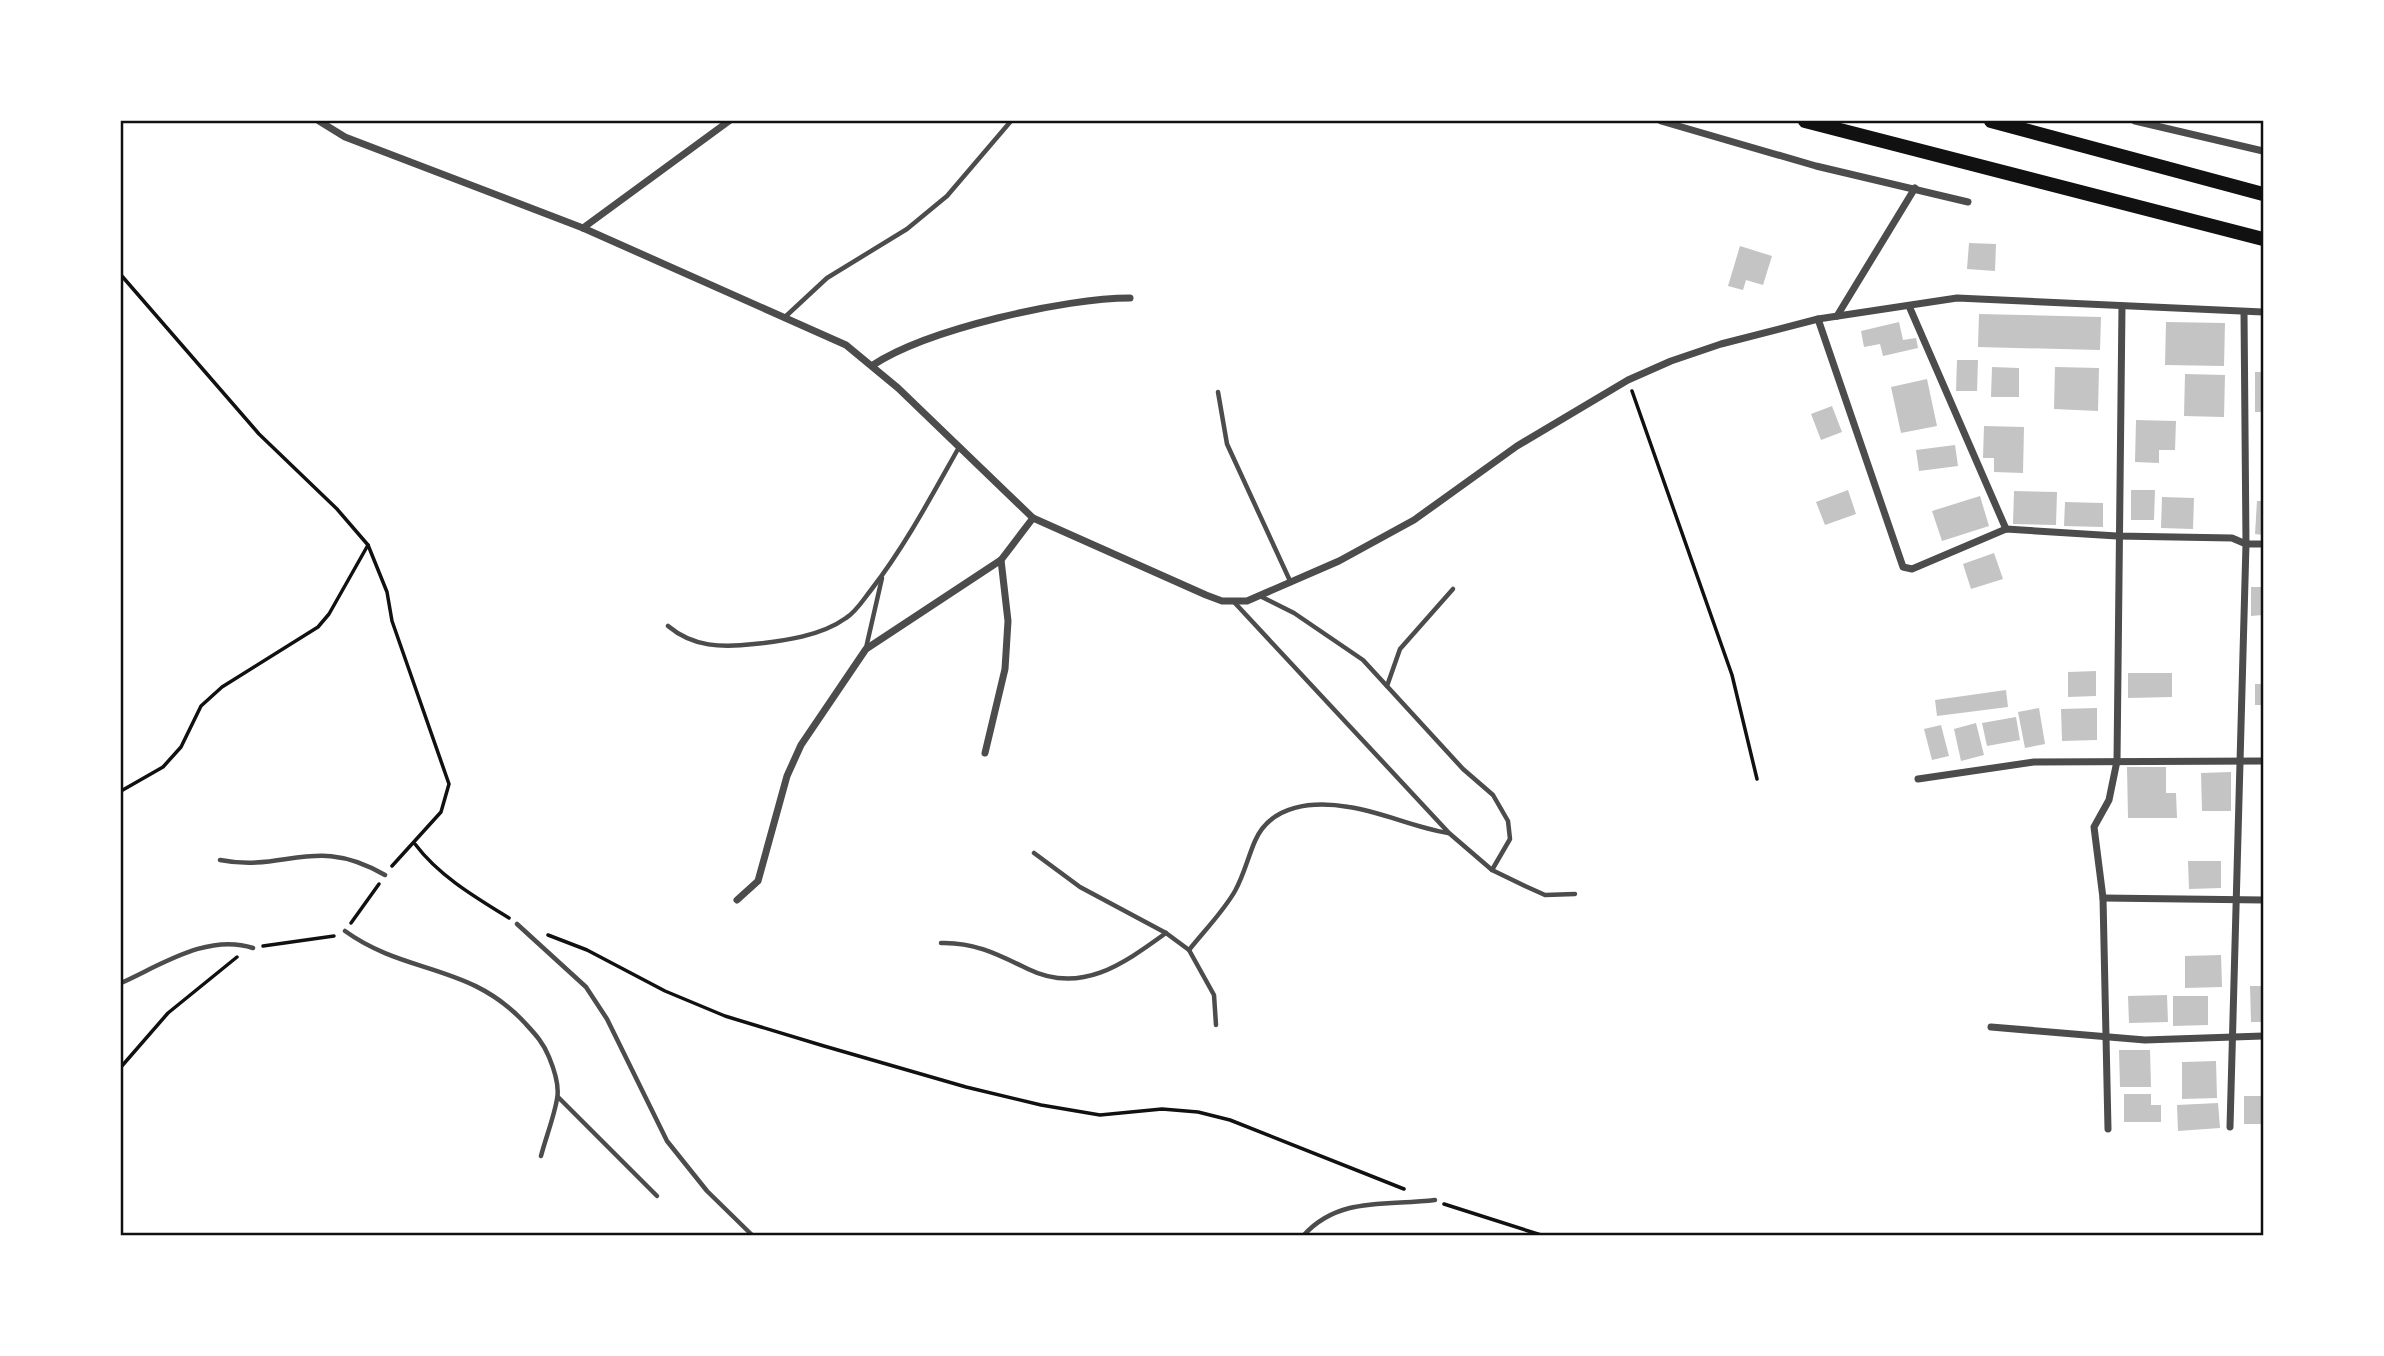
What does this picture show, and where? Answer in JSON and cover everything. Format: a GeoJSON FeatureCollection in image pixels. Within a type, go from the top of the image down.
{"type":"FeatureCollection","features":[{"type":"Feature","properties":{"kind":"main road"},"geometry":{"type":"LineString","coordinates":[[1805,121],[2263,239]]}},
{"type":"Feature","properties":{"kind":"main road"},"geometry":{"type":"LineString","coordinates":[[1991,121],[2263,194]]}},
{"type":"Feature","properties":{"kind":"street"},"geometry":{"type":"LineString","coordinates":[[319,121],[345,137],[420,168],[583,228],[846,345],[873,365],[1033,518],[1206,595],[1234,602],[1292,584],[1414,520],[1517,446],[1628,380],[1721,344],[1818,319],[1935,300],[1983,298],[2263,312]]}},
{"type":"Feature","properties":{"kind":"street"},"geometry":{"type":"LineString","coordinates":[[583,228],[729,121]]}},
{"type":"Feature","properties":{"kind":"street"},"geometry":{"type":"LineString","coordinates":[[1661,121],[1816,166],[1968,202]]}},
{"type":"Feature","properties":{"kind":"street"},"geometry":{"type":"LineString","coordinates":[[2135,121],[2263,151]]}},
{"type":"Feature","properties":{"kind":"street"},"geometry":{"type":"LineString","coordinates":[[1837,316],[1915,188]]}},
{"type":"Feature","properties":{"kind":"street"},"geometry":{"type":"LineString","coordinates":[[873,365],[888,355],[987,321],[1096,298],[1130,298]]}},
{"type":"Feature","properties":{"kind":"street"},"geometry":{"type":"LineString","coordinates":[[1909,306],[2006,528]]}},
{"type":"Feature","properties":{"kind":"street"},"geometry":{"type":"LineString","coordinates":[[2108,1129],[2104,898],[2094,824],[2109,800],[2116,761],[2122,306]]}},
{"type":"Feature","properties":{"kind":"street"},"geometry":{"type":"LineString","coordinates":[[2230,1126],[2246,544],[2244,312]]}},
{"type":"Feature","properties":{"kind":"street"},"geometry":{"type":"LineString","coordinates":[[1818,319],[1903,567],[1912,569],[2006,528],[2117,536],[2232,538],[2246,544],[2263,544]]}},
{"type":"Feature","properties":{"kind":"street"},"geometry":{"type":"LineString","coordinates":[[737,900],[758,881],[787,776],[802,745],[866,649],[1001,560],[1033,518]]}},
{"type":"Feature","properties":{"kind":"street"},"geometry":{"type":"LineString","coordinates":[[985,753],[1005,669],[1007,621],[1001,560]]}},
{"type":"Feature","properties":{"kind":"street"},"geometry":{"type":"LineString","coordinates":[[1919,779],[2034,762],[2263,761]]}},
{"type":"Feature","properties":{"kind":"street"},"geometry":{"type":"LineString","coordinates":[[2104,898],[2263,900]]}},
{"type":"Feature","properties":{"kind":"street"},"geometry":{"type":"LineString","coordinates":[[1991,1027],[2106,1038],[2234,1039],[2263,1036]]}},
{"type":"Feature","properties":{"kind":"lane"},"geometry":{"type":"LineString","coordinates":[[785,317],[827,278],[907,229],[947,196],[1012,121]]}},
{"type":"Feature","properties":{"kind":"lane"},"geometry":{"type":"LineString","coordinates":[[1218,392],[1227,444],[1292,584]]}},
{"type":"Feature","properties":{"kind":"lane"},"geometry":{"type":"LineString","coordinates":[[668,626],[697,642],[725,648],[794,638],[824,629],[847,618],[882,575],[919,519],[958,449]]}},
{"type":"Feature","properties":{"kind":"lane"},"geometry":{"type":"LineString","coordinates":[[866,649],[882,575]]}},
{"type":"Feature","properties":{"kind":"lane"},"geometry":{"type":"LineString","coordinates":[[1387,687],[1400,649],[1453,589]]}},
{"type":"Feature","properties":{"kind":"lane"},"geometry":{"type":"LineString","coordinates":[[1260,596],[1335,638],[1363,660],[1463,769],[1493,794],[1508,821],[1510,839],[1492,870]]}},
{"type":"Feature","properties":{"kind":"lane"},"geometry":{"type":"LineString","coordinates":[[1234,602],[1449,833],[1492,870],[1545,895],[1576,894]]}},
{"type":"Feature","properties":{"kind":"lane"},"geometry":{"type":"LineString","coordinates":[[1189,950],[1235,891],[1256,838],[1270,820],[1286,809],[1330,804],[1374,812],[1413,827],[1449,833]]}},
{"type":"Feature","properties":{"kind":"lane"},"geometry":{"type":"LineString","coordinates":[[1034,853],[1080,887],[1166,933],[1189,950],[1213,995],[1216,1025]]}},
{"type":"Feature","properties":{"kind":"lane"},"geometry":{"type":"LineString","coordinates":[[220,860],[251,862],[312,854],[338,855],[364,863],[385,875]]}},
{"type":"Feature","properties":{"kind":"lane"},"geometry":{"type":"LineString","coordinates":[[517,924],[586,987],[607,1019],[667,1141],[707,1191],[752,1235]]}},
{"type":"Feature","properties":{"kind":"lane"},"geometry":{"type":"LineString","coordinates":[[345,931],[367,947],[390,958],[471,981],[507,1004],[543,1042],[555,1071],[558,1097],[541,1156]]}},
{"type":"Feature","properties":{"kind":"lane"},"geometry":{"type":"LineString","coordinates":[[941,943],[975,946],[1040,974],[1070,981],[1104,971],[1133,957],[1166,933]]}},
{"type":"Feature","properties":{"kind":"lane"},"geometry":{"type":"LineString","coordinates":[[121,983],[194,949],[239,943],[253,948]]}},
{"type":"Feature","properties":{"kind":"lane"},"geometry":{"type":"LineString","coordinates":[[558,1097],[657,1196]]}},
{"type":"Feature","properties":{"kind":"lane"},"geometry":{"type":"LineString","coordinates":[[1304,1235],[1328,1216],[1354,1205],[1435,1200]]}},
{"type":"Feature","properties":{"kind":"path"},"geometry":{"type":"LineString","coordinates":[[121,275],[259,434],[337,509],[368,545],[387,592],[392,621],[449,784],[440,812],[415,844],[385,875],[345,931],[330,938],[280,941],[253,948],[232,960],[168,1013],[121,1067]]}},
{"type":"Feature","properties":{"kind":"path"},"geometry":{"type":"LineString","coordinates":[[1628,380],[1732,675],[1756,779]]}},
{"type":"Feature","properties":{"kind":"path"},"geometry":{"type":"LineString","coordinates":[[121,791],[163,767],[181,747],[201,706],[222,687],[318,626],[329,614],[368,545]]}},
{"type":"Feature","properties":{"kind":"path"},"geometry":{"type":"LineString","coordinates":[[415,844],[427,860],[450,879],[517,924],[587,950],[665,991],[725,1016],[966,1087],[1041,1105],[1101,1115],[1162,1109],[1198,1112],[1230,1120],[1310,1154],[1541,1235]]}},
{"type":"Feature","properties":{"kind":"building"},"geometry":{"type":"Polygon","coordinates":[[[1969,243],[1996,244],[1995,271],[1967,269],[1969,243]]]}},
{"type":"Feature","properties":{"kind":"building"},"geometry":{"type":"Polygon","coordinates":[[[1740,246],[1772,256],[1763,285],[1746,280],[1743,290],[1728,286],[1740,246]]]}},
{"type":"Feature","properties":{"kind":"building"},"geometry":{"type":"Polygon","coordinates":[[[1979,314],[2101,317],[2100,350],[1978,347],[1979,314]]]}},
{"type":"Feature","properties":{"kind":"building"},"geometry":{"type":"Polygon","coordinates":[[[1899,322],[1903,340],[1916,338],[1918,348],[1883,356],[1880,344],[1864,347],[1861,331],[1899,322]]]}},
{"type":"Feature","properties":{"kind":"building"},"geometry":{"type":"Polygon","coordinates":[[[2166,322],[2225,323],[2224,366],[2165,365],[2166,322]]]}},
{"type":"Feature","properties":{"kind":"building"},"geometry":{"type":"Polygon","coordinates":[[[1957,360],[1978,360],[1977,391],[1956,391],[1957,360]]]}},
{"type":"Feature","properties":{"kind":"building"},"geometry":{"type":"Polygon","coordinates":[[[1992,367],[2019,368],[2019,397],[1991,397],[1992,367]]]}},
{"type":"Feature","properties":{"kind":"building"},"geometry":{"type":"Polygon","coordinates":[[[2055,367],[2099,368],[2098,411],[2054,409],[2055,367]]]}},
{"type":"Feature","properties":{"kind":"building"},"geometry":{"type":"Polygon","coordinates":[[[2255,372],[2263,372],[2263,412],[2255,412],[2255,372]]]}},
{"type":"Feature","properties":{"kind":"building"},"geometry":{"type":"Polygon","coordinates":[[[2185,374],[2225,375],[2224,417],[2184,416],[2185,374]]]}},
{"type":"Feature","properties":{"kind":"building"},"geometry":{"type":"Polygon","coordinates":[[[1927,379],[1937,426],[1901,433],[1891,387],[1927,379]]]}},
{"type":"Feature","properties":{"kind":"building"},"geometry":{"type":"Polygon","coordinates":[[[1832,406],[1842,432],[1821,440],[1811,414],[1832,406]]]}},
{"type":"Feature","properties":{"kind":"building"},"geometry":{"type":"Polygon","coordinates":[[[2136,420],[2176,421],[2175,450],[2159,450],[2159,463],[2135,462],[2136,420]]]}},
{"type":"Feature","properties":{"kind":"building"},"geometry":{"type":"Polygon","coordinates":[[[1984,426],[2024,427],[2023,473],[1994,472],[1994,458],[1983,458],[1984,426]]]}},
{"type":"Feature","properties":{"kind":"building"},"geometry":{"type":"Polygon","coordinates":[[[1955,445],[1958,466],[1919,471],[1916,450],[1955,445]]]}},
{"type":"Feature","properties":{"kind":"building"},"geometry":{"type":"Polygon","coordinates":[[[1848,490],[1856,514],[1825,525],[1816,502],[1848,490]]]}},
{"type":"Feature","properties":{"kind":"building"},"geometry":{"type":"Polygon","coordinates":[[[2131,490],[2155,490],[2154,520],[2131,520],[2131,490]]]}},
{"type":"Feature","properties":{"kind":"building"},"geometry":{"type":"Polygon","coordinates":[[[2014,491],[2057,492],[2056,525],[2013,524],[2014,491]]]}},
{"type":"Feature","properties":{"kind":"building"},"geometry":{"type":"Polygon","coordinates":[[[1980,496],[1989,526],[1942,541],[1932,511],[1980,496]]]}},
{"type":"Feature","properties":{"kind":"building"},"geometry":{"type":"Polygon","coordinates":[[[2162,497],[2194,498],[2193,529],[2161,528],[2162,497]]]}},
{"type":"Feature","properties":{"kind":"building"},"geometry":{"type":"Polygon","coordinates":[[[2257,501],[2263,501],[2263,535],[2255,534],[2257,501]]]}},
{"type":"Feature","properties":{"kind":"building"},"geometry":{"type":"Polygon","coordinates":[[[2065,502],[2103,503],[2103,527],[2064,526],[2065,502]]]}},
{"type":"Feature","properties":{"kind":"building"},"geometry":{"type":"Polygon","coordinates":[[[1994,553],[2003,579],[1971,589],[1963,564],[1994,553]]]}},
{"type":"Feature","properties":{"kind":"building"},"geometry":{"type":"Polygon","coordinates":[[[2251,587],[2263,587],[2263,615],[2251,616],[2251,587]]]}},
{"type":"Feature","properties":{"kind":"building"},"geometry":{"type":"Polygon","coordinates":[[[2096,671],[2096,696],[2068,697],[2068,672],[2096,671]]]}},
{"type":"Feature","properties":{"kind":"building"},"geometry":{"type":"Polygon","coordinates":[[[2128,673],[2172,673],[2172,697],[2128,698],[2128,673]]]}},
{"type":"Feature","properties":{"kind":"building"},"geometry":{"type":"Polygon","coordinates":[[[2255,684],[2263,684],[2263,705],[2255,705],[2255,684]]]}},
{"type":"Feature","properties":{"kind":"building"},"geometry":{"type":"Polygon","coordinates":[[[2006,690],[2008,707],[1937,716],[1935,700],[2006,690]]]}},
{"type":"Feature","properties":{"kind":"building"},"geometry":{"type":"Polygon","coordinates":[[[2039,708],[2045,744],[2025,748],[2018,712],[2039,708]]]}},
{"type":"Feature","properties":{"kind":"building"},"geometry":{"type":"Polygon","coordinates":[[[2097,708],[2097,740],[2062,741],[2061,709],[2097,708]]]}},
{"type":"Feature","properties":{"kind":"building"},"geometry":{"type":"Polygon","coordinates":[[[2016,717],[2020,740],[1987,746],[1982,723],[2016,717]]]}},
{"type":"Feature","properties":{"kind":"building"},"geometry":{"type":"Polygon","coordinates":[[[1976,723],[1984,755],[1961,761],[1954,729],[1976,723]]]}},
{"type":"Feature","properties":{"kind":"building"},"geometry":{"type":"Polygon","coordinates":[[[1941,725],[1949,756],[1932,760],[1924,729],[1941,725]]]}},
{"type":"Feature","properties":{"kind":"building"},"geometry":{"type":"Polygon","coordinates":[[[2127,767],[2166,767],[2166,793],[2176,793],[2177,818],[2128,818],[2127,767]]]}},
{"type":"Feature","properties":{"kind":"building"},"geometry":{"type":"Polygon","coordinates":[[[2231,772],[2231,811],[2202,811],[2201,773],[2231,772]]]}},
{"type":"Feature","properties":{"kind":"building"},"geometry":{"type":"Polygon","coordinates":[[[2188,861],[2221,861],[2221,888],[2189,889],[2188,861]]]}},
{"type":"Feature","properties":{"kind":"building"},"geometry":{"type":"Polygon","coordinates":[[[2221,955],[2222,987],[2185,988],[2185,956],[2221,955]]]}},
{"type":"Feature","properties":{"kind":"building"},"geometry":{"type":"Polygon","coordinates":[[[2250,986],[2263,986],[2263,1022],[2251,1022],[2250,986]]]}},
{"type":"Feature","properties":{"kind":"building"},"geometry":{"type":"Polygon","coordinates":[[[2167,995],[2168,1022],[2129,1023],[2128,996],[2167,995]]]}},
{"type":"Feature","properties":{"kind":"building"},"geometry":{"type":"Polygon","coordinates":[[[2173,996],[2208,996],[2208,1025],[2173,1026],[2173,996]]]}},
{"type":"Feature","properties":{"kind":"building"},"geometry":{"type":"Polygon","coordinates":[[[2119,1050],[2150,1050],[2151,1087],[2120,1087],[2119,1050]]]}},
{"type":"Feature","properties":{"kind":"building"},"geometry":{"type":"Polygon","coordinates":[[[2216,1061],[2217,1098],[2182,1099],[2182,1062],[2216,1061]]]}},
{"type":"Feature","properties":{"kind":"building"},"geometry":{"type":"Polygon","coordinates":[[[2124,1094],[2151,1094],[2151,1105],[2161,1105],[2161,1122],[2124,1122],[2124,1094]]]}},
{"type":"Feature","properties":{"kind":"building"},"geometry":{"type":"Polygon","coordinates":[[[2244,1096],[2263,1096],[2263,1124],[2244,1124],[2244,1096]]]}},
{"type":"Feature","properties":{"kind":"building"},"geometry":{"type":"Polygon","coordinates":[[[2218,1103],[2220,1128],[2178,1131],[2177,1105],[2218,1103]]]}}]}
